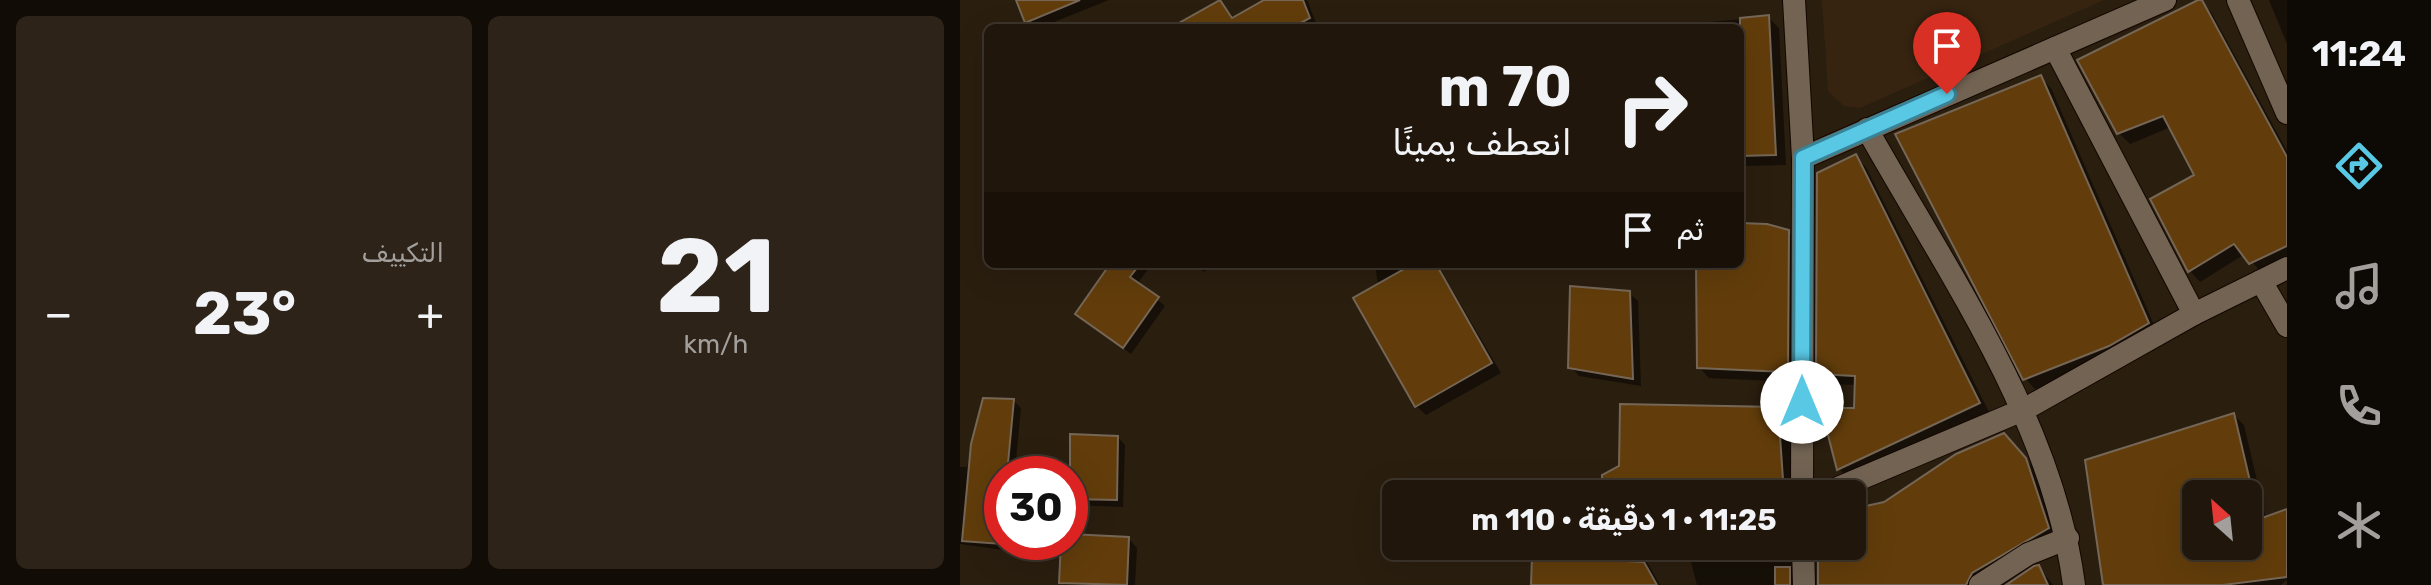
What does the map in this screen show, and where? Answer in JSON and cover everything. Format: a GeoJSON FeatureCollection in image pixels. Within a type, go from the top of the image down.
{"type":"FeatureCollection","features":[{"type":"Feature","properties":{"kind":"street"},"geometry":{"type":"LineString","coordinates":[[1803,158],[2165,0]]}},
{"type":"Feature","properties":{"kind":"street"},"geometry":{"type":"LineString","coordinates":[[2238,0],[2287,113]]}},
{"type":"Feature","properties":{"kind":"street"},"geometry":{"type":"LineString","coordinates":[[1792,1],[1803,158],[1802,480]]}},
{"type":"Feature","properties":{"kind":"street"},"geometry":{"type":"LineString","coordinates":[[2055,48],[2194,314]]}},
{"type":"Feature","properties":{"kind":"street"},"geometry":{"type":"LineString","coordinates":[[1867,129],[2025,409],[2068,538],[2074,585]]}},
{"type":"Feature","properties":{"kind":"street"},"geometry":{"type":"LineString","coordinates":[[1857,480],[2025,409],[2194,314],[2287,268]]}},
{"type":"Feature","properties":{"kind":"street"},"geometry":{"type":"LineString","coordinates":[[2261,281],[2287,326]]}},
{"type":"Feature","properties":{"kind":"street"},"geometry":{"type":"LineString","coordinates":[[1980,585],[2028,554],[2068,538]]}},
{"type":"Feature","properties":{"kind":"street"},"geometry":{"type":"LineString","coordinates":[[1803,560],[1804,585]]}},
{"type":"Feature","properties":{"kind":"shaded area"},"geometry":{"type":"Polygon","coordinates":[[[1822,0],[2104,0],[1860,108],[1844,106],[1828,91],[1822,0]]]}},
{"type":"Feature","properties":{"kind":"building"},"geometry":{"type":"Polygon","coordinates":[[[1016,0],[1080,0],[1025,23],[1016,0]]]}},
{"type":"Feature","properties":{"kind":"building"},"geometry":{"type":"Polygon","coordinates":[[[1220,0],[1232,18],[1264,0],[1303,0],[1310,18],[1299,24],[1177,24],[1220,0]]]}},
{"type":"Feature","properties":{"kind":"building"},"geometry":{"type":"Polygon","coordinates":[[[2202,0],[2287,157],[2287,246],[2249,264],[2234,244],[2188,272],[2150,199],[2194,175],[2163,116],[2117,134],[2077,60],[2202,0]]]}},
{"type":"Feature","properties":{"kind":"building"},"geometry":{"type":"Polygon","coordinates":[[[1769,15],[1776,155],[1744,156],[1744,24],[1740,24],[1740,18],[1769,15]]]}},
{"type":"Feature","properties":{"kind":"building"},"geometry":{"type":"Polygon","coordinates":[[[2041,75],[2149,323],[2109,346],[2023,380],[1895,134],[2041,75]]]}},
{"type":"Feature","properties":{"kind":"building"},"geometry":{"type":"Polygon","coordinates":[[[1856,154],[1980,403],[1837,470],[1821,408],[1854,408],[1855,376],[1816,374],[1817,173],[1856,154]]]}},
{"type":"Feature","properties":{"kind":"building"},"geometry":{"type":"Polygon","coordinates":[[[1744,223],[1767,224],[1789,230],[1788,372],[1697,368],[1696,268],[1744,268],[1744,223]]]}},
{"type":"Feature","properties":{"kind":"building"},"geometry":{"type":"Polygon","coordinates":[[[1107,268],[1137,268],[1130,277],[1159,297],[1123,348],[1075,314],[1107,268]]]}},
{"type":"Feature","properties":{"kind":"building"},"geometry":{"type":"Polygon","coordinates":[[[1406,268],[1438,268],[1492,363],[1415,407],[1353,298],[1406,268]]]}},
{"type":"Feature","properties":{"kind":"building"},"geometry":{"type":"Polygon","coordinates":[[[1570,286],[1630,291],[1633,379],[1568,368],[1570,286]]]}},
{"type":"Feature","properties":{"kind":"building"},"geometry":{"type":"Polygon","coordinates":[[[983,398],[1014,399],[1009,456],[984,456],[984,543],[962,541],[971,444],[983,398]]]}},
{"type":"Feature","properties":{"kind":"building"},"geometry":{"type":"Polygon","coordinates":[[[1620,404],[1778,407],[1783,480],[1602,480],[1602,475],[1619,466],[1620,404]]]}},
{"type":"Feature","properties":{"kind":"building"},"geometry":{"type":"Polygon","coordinates":[[[2234,413],[2250,480],[2182,480],[2182,560],[2262,560],[2262,518],[2287,509],[2287,577],[2223,585],[2103,585],[2085,460],[2234,413]]]}},
{"type":"Feature","properties":{"kind":"building"},"geometry":{"type":"Polygon","coordinates":[[[2004,433],[2026,458],[2049,528],[1972,573],[1966,585],[1818,585],[1818,560],[1866,560],[1866,506],[1884,502],[1956,454],[2004,433]]]}},
{"type":"Feature","properties":{"kind":"building"},"geometry":{"type":"Polygon","coordinates":[[[1070,434],[1118,436],[1117,500],[1088,499],[1088,456],[1070,456],[1070,434]]]}},
{"type":"Feature","properties":{"kind":"building"},"geometry":{"type":"Polygon","coordinates":[[[1088,535],[1129,537],[1127,585],[1059,583],[1060,560],[1088,560],[1088,535]]]}},
{"type":"Feature","properties":{"kind":"building"},"geometry":{"type":"Polygon","coordinates":[[[1532,560],[1607,560],[1644,562],[1657,585],[1531,585],[1532,560]]]}},
{"type":"Feature","properties":{"kind":"building"},"geometry":{"type":"Polygon","coordinates":[[[2039,565],[2048,585],[2006,585],[2034,566],[2039,565]]]}},
{"type":"Feature","properties":{"kind":"building"},"geometry":{"type":"Polygon","coordinates":[[[1775,567],[1790,567],[1790,585],[1775,585],[1775,567]]]}},
{"type":"Feature","properties":{"kind":"route"},"geometry":{"type":"LineString","coordinates":[[1802,402],[1803,158],[1947,94]]}}]}
